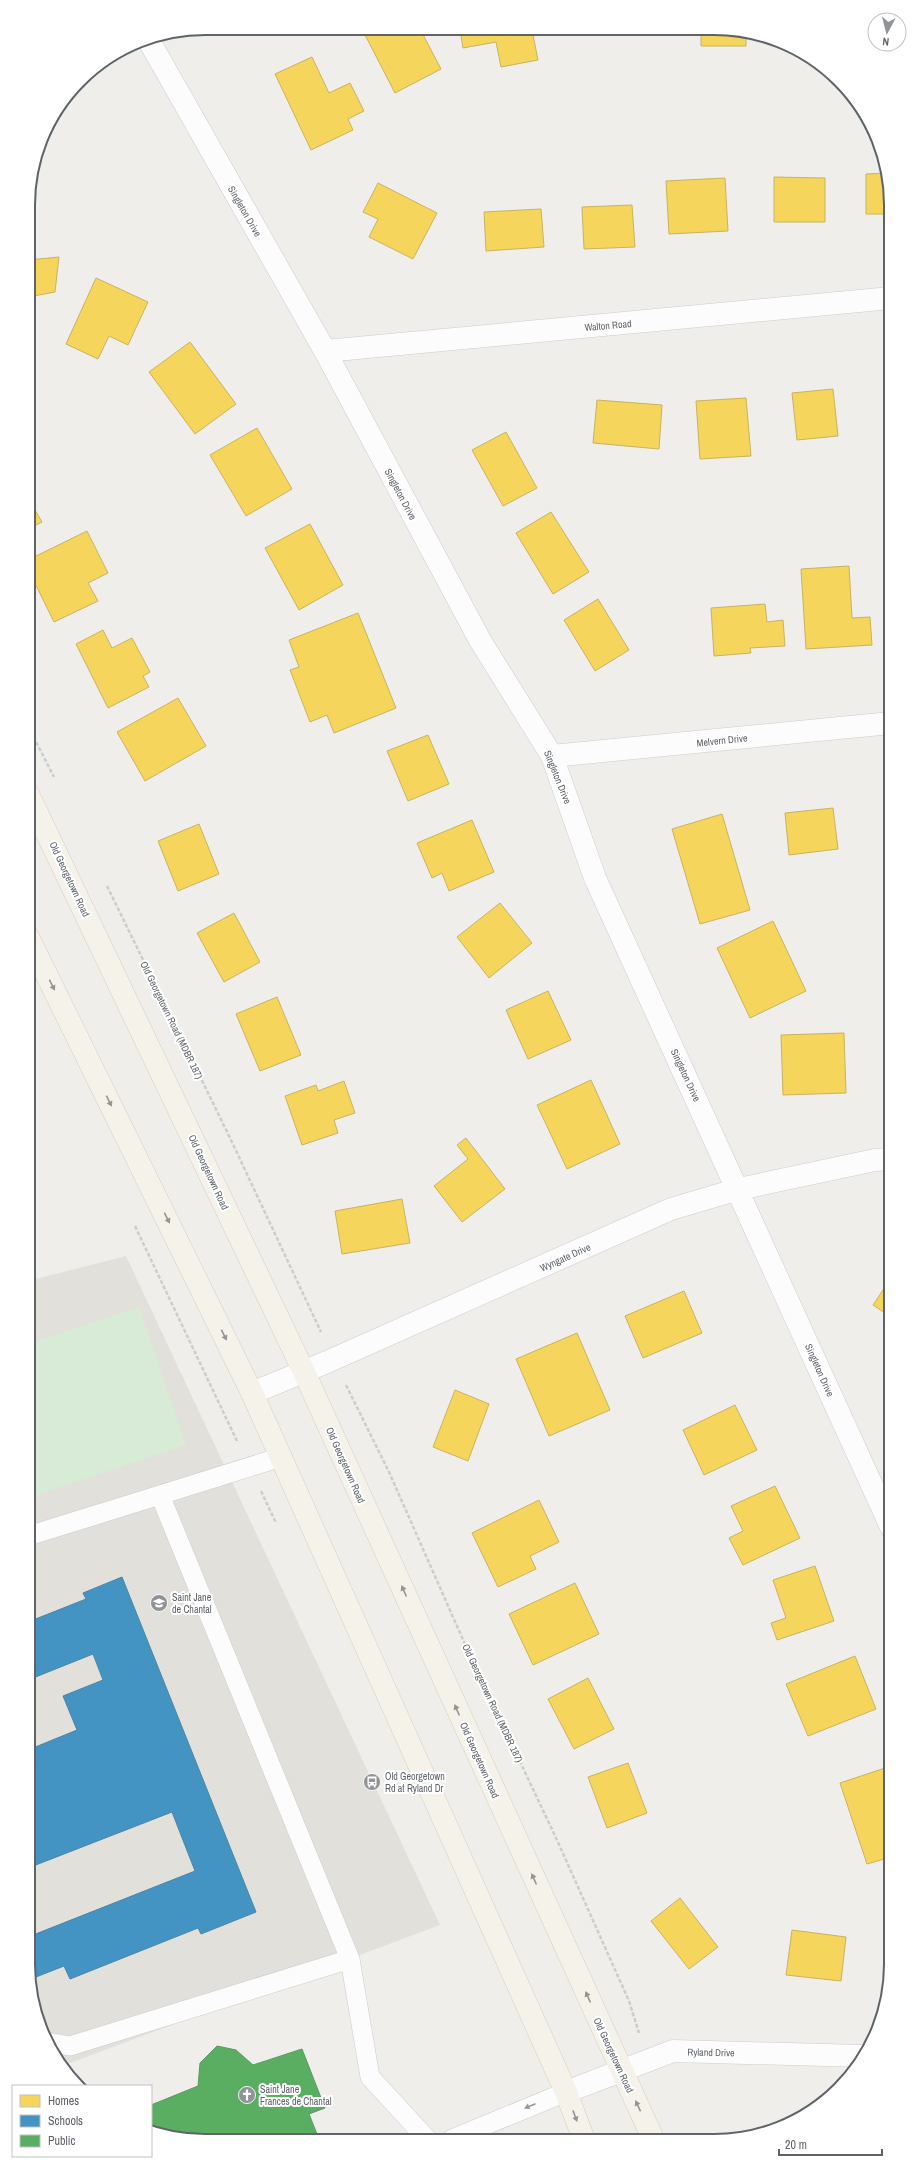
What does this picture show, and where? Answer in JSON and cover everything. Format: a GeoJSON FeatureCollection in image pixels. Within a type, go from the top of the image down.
{"type":"FeatureCollection","features":[{"type":"Feature","properties":{"kind":"main road","name":"Old Georgetown Road"},"geometry":{"type":"LineString","coordinates":[[35,809],[304,1372],[651,2134]]}},
{"type":"Feature","properties":{"kind":"main road"},"geometry":{"type":"LineString","coordinates":[[35,951],[252,1394],[566,2092],[582,2134]]}},
{"type":"Feature","properties":{"kind":"street","name":"Singleton Drive"},"geometry":{"type":"LineString","coordinates":[[151,44],[325,351],[481,642],[552,756],[595,878],[739,1189],[884,1511]]}},
{"type":"Feature","properties":{"kind":"street","name":"Walton Road"},"geometry":{"type":"LineString","coordinates":[[325,351],[884,299]]}},
{"type":"Feature","properties":{"kind":"street","name":"Melvern Drive"},"geometry":{"type":"LineString","coordinates":[[552,756],[884,724]]}},
{"type":"Feature","properties":{"kind":"street","name":"Wyngate Drive"},"geometry":{"type":"LineString","coordinates":[[252,1394],[671,1209],[739,1189],[875,1160],[884,1159]]}},
{"type":"Feature","properties":{"kind":"street","name":"Ryland Drive"},"geometry":{"type":"LineString","coordinates":[[566,2092],[673,2051],[857,2056]]}},
{"type":"Feature","properties":{"kind":"lane"},"geometry":{"type":"LineString","coordinates":[[35,1534],[281,1457]]}},
{"type":"Feature","properties":{"kind":"lane"},"geometry":{"type":"LineString","coordinates":[[160,1495],[350,1959],[370,2077],[422,2134]]}},
{"type":"Feature","properties":{"kind":"lane"},"geometry":{"type":"LineString","coordinates":[[55,2043],[70,2046],[350,1959]]}},
{"type":"Feature","properties":{"kind":"lane"},"geometry":{"type":"LineString","coordinates":[[464,2134],[566,2092]]}},
{"type":"Feature","properties":{"kind":"path"},"geometry":{"type":"LineString","coordinates":[[35,740],[56,782]]}},
{"type":"Feature","properties":{"kind":"path","name":"Old Georgetown Road (MDBR 187)"},"geometry":{"type":"LineString","coordinates":[[104,880],[231,1140],[312,1315]]}},
{"type":"Feature","properties":{"kind":"path","name":"Old Georgetown Road (MDBR 187)"},"geometry":{"type":"LineString","coordinates":[[356,1405],[389,1472],[472,1660],[554,1832],[629,2001]]}},
{"type":"Feature","properties":{"kind":"shaded area","name":"Saint Jane de Chantal"},"geometry":{"type":"Polygon","coordinates":[[[126,1256],[440,1925],[67,2064],[58,2049],[44,2019],[38,1997],[35,1975],[35,1279],[126,1256]]]}},
{"type":"Feature","properties":{"kind":"green space"},"geometry":{"type":"Polygon","coordinates":[[[139,1307],[186,1445],[35,1496],[35,1342],[139,1307]]]}},
{"type":"Feature","properties":{"kind":"building: Homes"},"geometry":{"type":"Polygon","coordinates":[[[365,35],[423,35],[441,69],[395,93],[365,35]]]}},
{"type":"Feature","properties":{"kind":"building: Homes"},"geometry":{"type":"Polygon","coordinates":[[[461,35],[533,35],[538,60],[501,67],[496,42],[463,48],[461,35]]]}},
{"type":"Feature","properties":{"kind":"building: Homes"},"geometry":{"type":"Polygon","coordinates":[[[701,35],[725,35],[746,38],[746,46],[701,46],[701,35]]]}},
{"type":"Feature","properties":{"kind":"building: Homes"},"geometry":{"type":"Polygon","coordinates":[[[312,57],[329,93],[350,83],[364,111],[348,119],[353,130],[311,150],[275,74],[312,57]]]}},
{"type":"Feature","properties":{"kind":"building: Homes"},"geometry":{"type":"Polygon","coordinates":[[[881,173],[884,194],[884,214],[866,214],[866,174],[881,173]]]}},
{"type":"Feature","properties":{"kind":"building: Homes"},"geometry":{"type":"Polygon","coordinates":[[[774,177],[825,178],[825,222],[774,222],[774,177]]]}},
{"type":"Feature","properties":{"kind":"building: Homes"},"geometry":{"type":"Polygon","coordinates":[[[725,178],[728,231],[669,234],[666,181],[725,178]]]}},
{"type":"Feature","properties":{"kind":"building: Homes"},"geometry":{"type":"Polygon","coordinates":[[[378,183],[437,213],[413,259],[369,237],[378,219],[363,212],[378,183]]]}},
{"type":"Feature","properties":{"kind":"building: Homes"},"geometry":{"type":"Polygon","coordinates":[[[632,205],[635,247],[584,249],[582,207],[632,205]]]}},
{"type":"Feature","properties":{"kind":"building: Homes"},"geometry":{"type":"Polygon","coordinates":[[[541,209],[544,247],[486,251],[484,212],[541,209]]]}},
{"type":"Feature","properties":{"kind":"building: Homes"},"geometry":{"type":"Polygon","coordinates":[[[59,257],[55,292],[35,296],[35,259],[59,257]]]}},
{"type":"Feature","properties":{"kind":"building: Homes"},"geometry":{"type":"Polygon","coordinates":[[[96,278],[148,302],[128,345],[109,336],[98,359],[66,344],[96,278]]]}},
{"type":"Feature","properties":{"kind":"building: Homes"},"geometry":{"type":"Polygon","coordinates":[[[190,342],[236,404],[195,434],[149,372],[190,342]]]}},
{"type":"Feature","properties":{"kind":"building: Homes"},"geometry":{"type":"Polygon","coordinates":[[[833,389],[838,436],[797,440],[792,393],[833,389]]]}},
{"type":"Feature","properties":{"kind":"building: Homes"},"geometry":{"type":"Polygon","coordinates":[[[746,398],[751,456],[700,459],[696,401],[746,398]]]}},
{"type":"Feature","properties":{"kind":"building: Homes"},"geometry":{"type":"Polygon","coordinates":[[[597,400],[662,405],[659,449],[593,443],[597,400]]]}},
{"type":"Feature","properties":{"kind":"building: Homes"},"geometry":{"type":"Polygon","coordinates":[[[257,428],[292,489],[246,516],[210,455],[257,428]]]}},
{"type":"Feature","properties":{"kind":"building: Homes"},"geometry":{"type":"Polygon","coordinates":[[[506,432],[537,488],[503,506],[472,450],[506,432]]]}},
{"type":"Feature","properties":{"kind":"building: Homes"},"geometry":{"type":"Polygon","coordinates":[[[35,510],[42,522],[35,526],[35,510]]]}},
{"type":"Feature","properties":{"kind":"building: Homes"},"geometry":{"type":"Polygon","coordinates":[[[551,512],[589,572],[553,594],[516,533],[551,512]]]}},
{"type":"Feature","properties":{"kind":"building: Homes"},"geometry":{"type":"Polygon","coordinates":[[[310,524],[343,585],[299,610],[265,548],[310,524]]]}},
{"type":"Feature","properties":{"kind":"building: Homes"},"geometry":{"type":"Polygon","coordinates":[[[87,531],[108,573],[88,583],[98,601],[54,622],[35,583],[35,557],[87,531]]]}},
{"type":"Feature","properties":{"kind":"building: Homes"},"geometry":{"type":"Polygon","coordinates":[[[849,566],[852,618],[870,617],[872,645],[806,649],[801,569],[849,566]]]}},
{"type":"Feature","properties":{"kind":"building: Homes"},"geometry":{"type":"Polygon","coordinates":[[[598,599],[629,650],[595,671],[564,620],[598,599]]]}},
{"type":"Feature","properties":{"kind":"building: Homes"},"geometry":{"type":"Polygon","coordinates":[[[765,604],[767,622],[783,620],[785,646],[750,648],[751,653],[714,656],[711,608],[765,604]]]}},
{"type":"Feature","properties":{"kind":"building: Homes"},"geometry":{"type":"Polygon","coordinates":[[[358,613],[396,708],[334,733],[327,715],[310,722],[290,670],[299,667],[289,640],[358,613]]]}},
{"type":"Feature","properties":{"kind":"building: Homes"},"geometry":{"type":"Polygon","coordinates":[[[103,630],[112,648],[132,638],[150,672],[143,676],[149,687],[108,708],[76,644],[103,630]]]}},
{"type":"Feature","properties":{"kind":"building: Homes"},"geometry":{"type":"Polygon","coordinates":[[[178,698],[206,746],[145,781],[117,732],[178,698]]]}},
{"type":"Feature","properties":{"kind":"building: Homes"},"geometry":{"type":"Polygon","coordinates":[[[428,735],[449,784],[408,801],[387,751],[428,735]]]}},
{"type":"Feature","properties":{"kind":"building: Homes"},"geometry":{"type":"Polygon","coordinates":[[[833,808],[838,849],[789,855],[785,813],[833,808]]]}},
{"type":"Feature","properties":{"kind":"building: Homes"},"geometry":{"type":"Polygon","coordinates":[[[722,814],[750,910],[700,924],[672,829],[722,814]]]}},
{"type":"Feature","properties":{"kind":"building: Homes"},"geometry":{"type":"Polygon","coordinates":[[[472,820],[494,872],[449,891],[442,873],[432,878],[417,843],[472,820]]]}},
{"type":"Feature","properties":{"kind":"building: Homes"},"geometry":{"type":"Polygon","coordinates":[[[199,824],[219,874],[178,891],[158,841],[199,824]]]}},
{"type":"Feature","properties":{"kind":"building: Homes"},"geometry":{"type":"Polygon","coordinates":[[[500,903],[532,943],[489,978],[457,937],[500,903]]]}},
{"type":"Feature","properties":{"kind":"building: Homes"},"geometry":{"type":"Polygon","coordinates":[[[234,913],[260,962],[224,982],[197,933],[234,913]]]}},
{"type":"Feature","properties":{"kind":"building: Homes"},"geometry":{"type":"Polygon","coordinates":[[[773,921],[806,991],[750,1018],[717,948],[773,921]]]}},
{"type":"Feature","properties":{"kind":"building: Homes"},"geometry":{"type":"Polygon","coordinates":[[[548,991],[571,1040],[528,1059],[506,1010],[548,991]]]}},
{"type":"Feature","properties":{"kind":"building: Homes"},"geometry":{"type":"Polygon","coordinates":[[[277,997],[301,1055],[260,1071],[236,1014],[277,997]]]}},
{"type":"Feature","properties":{"kind":"building: Homes"},"geometry":{"type":"Polygon","coordinates":[[[844,1033],[846,1093],[783,1095],[781,1035],[844,1033]]]}},
{"type":"Feature","properties":{"kind":"building: Homes"},"geometry":{"type":"Polygon","coordinates":[[[591,1080],[620,1144],[567,1169],[537,1105],[591,1080]]]}},
{"type":"Feature","properties":{"kind":"building: Homes"},"geometry":{"type":"Polygon","coordinates":[[[344,1081],[355,1113],[334,1120],[338,1133],[302,1145],[285,1096],[316,1085],[318,1091],[344,1081]]]}},
{"type":"Feature","properties":{"kind":"building: Homes"},"geometry":{"type":"Polygon","coordinates":[[[466,1138],[505,1189],[462,1222],[434,1186],[468,1159],[457,1145],[466,1138]]]}},
{"type":"Feature","properties":{"kind":"building: Homes"},"geometry":{"type":"Polygon","coordinates":[[[402,1199],[410,1243],[342,1254],[335,1211],[402,1199]]]}},
{"type":"Feature","properties":{"kind":"building: Homes"},"geometry":{"type":"Polygon","coordinates":[[[884,1288],[884,1312],[873,1305],[884,1288]]]}},
{"type":"Feature","properties":{"kind":"building: Homes"},"geometry":{"type":"Polygon","coordinates":[[[684,1291],[702,1333],[643,1358],[625,1316],[684,1291]]]}},
{"type":"Feature","properties":{"kind":"building: Homes"},"geometry":{"type":"Polygon","coordinates":[[[577,1333],[610,1410],[549,1436],[516,1359],[577,1333]]]}},
{"type":"Feature","properties":{"kind":"building: Homes"},"geometry":{"type":"Polygon","coordinates":[[[455,1390],[489,1404],[468,1461],[433,1447],[455,1390]]]}},
{"type":"Feature","properties":{"kind":"building: Homes"},"geometry":{"type":"Polygon","coordinates":[[[735,1405],[757,1450],[704,1475],[683,1430],[735,1405]]]}},
{"type":"Feature","properties":{"kind":"building: Homes"},"geometry":{"type":"Polygon","coordinates":[[[775,1486],[800,1538],[743,1565],[729,1538],[743,1531],[731,1506],[775,1486]]]}},
{"type":"Feature","properties":{"kind":"building: Homes"},"geometry":{"type":"Polygon","coordinates":[[[539,1500],[559,1542],[530,1556],[536,1569],[498,1587],[472,1533],[539,1500]]]}},
{"type":"Feature","properties":{"kind":"building: Homes"},"geometry":{"type":"Polygon","coordinates":[[[815,1566],[834,1621],[777,1640],[771,1623],[786,1618],[773,1580],[815,1566]]]}},
{"type":"Feature","properties":{"kind":"building: Homes"},"geometry":{"type":"Polygon","coordinates":[[[575,1583],[599,1634],[533,1665],[509,1614],[575,1583]]]}},
{"type":"Feature","properties":{"kind":"building: Homes"},"geometry":{"type":"Polygon","coordinates":[[[855,1656],[876,1709],[808,1736],[786,1684],[855,1656]]]}},
{"type":"Feature","properties":{"kind":"building: Homes"},"geometry":{"type":"Polygon","coordinates":[[[588,1678],[614,1729],[574,1749],[548,1699],[588,1678]]]}},
{"type":"Feature","properties":{"kind":"building: Homes"},"geometry":{"type":"Polygon","coordinates":[[[628,1763],[647,1813],[607,1828],[588,1777],[628,1763]]]}},
{"type":"Feature","properties":{"kind":"building: Homes"},"geometry":{"type":"Polygon","coordinates":[[[884,1768],[884,1859],[867,1864],[840,1783],[884,1768]]]}},
{"type":"Feature","properties":{"kind":"building: Homes"},"geometry":{"type":"Polygon","coordinates":[[[680,1898],[718,1947],[689,1969],[651,1921],[680,1898]]]}},
{"type":"Feature","properties":{"kind":"building: Homes"},"geometry":{"type":"Polygon","coordinates":[[[792,1930],[846,1937],[841,1981],[786,1975],[792,1930]]]}},
{"type":"Feature","properties":{"kind":"building: Schools"},"geometry":{"type":"Polygon","coordinates":[[[122,1577],[256,1912],[201,1934],[198,1928],[70,1979],[64,1966],[36,1977],[35,1934],[195,1871],[172,1812],[35,1865],[35,1747],[77,1730],[63,1696],[103,1680],[93,1654],[35,1677],[35,1619],[86,1599],[83,1593],[122,1577]]]}},
{"type":"Feature","properties":{"kind":"building: Public","name":"Saint Jane Frances de Chantal"},"geometry":{"type":"Polygon","coordinates":[[[217,2046],[236,2050],[253,2065],[302,2049],[325,2108],[309,2114],[317,2134],[194,2134],[172,2131],[152,2126],[152,2105],[198,2086],[200,2063],[217,2046]]]}},
{"type":"Feature","properties":{"kind":"place","name":"Saint Jane de Chantal"},"geometry":{"type":"Point","coordinates":[159,1603]}},
{"type":"Feature","properties":{"kind":"place","name":"Old Georgetown Rd at Ryland Dr"},"geometry":{"type":"Point","coordinates":[372,1782]}},
{"type":"Feature","properties":{"kind":"place","name":"Saint Jane Frances de Chantal"},"geometry":{"type":"Point","coordinates":[247,2095]}}]}
